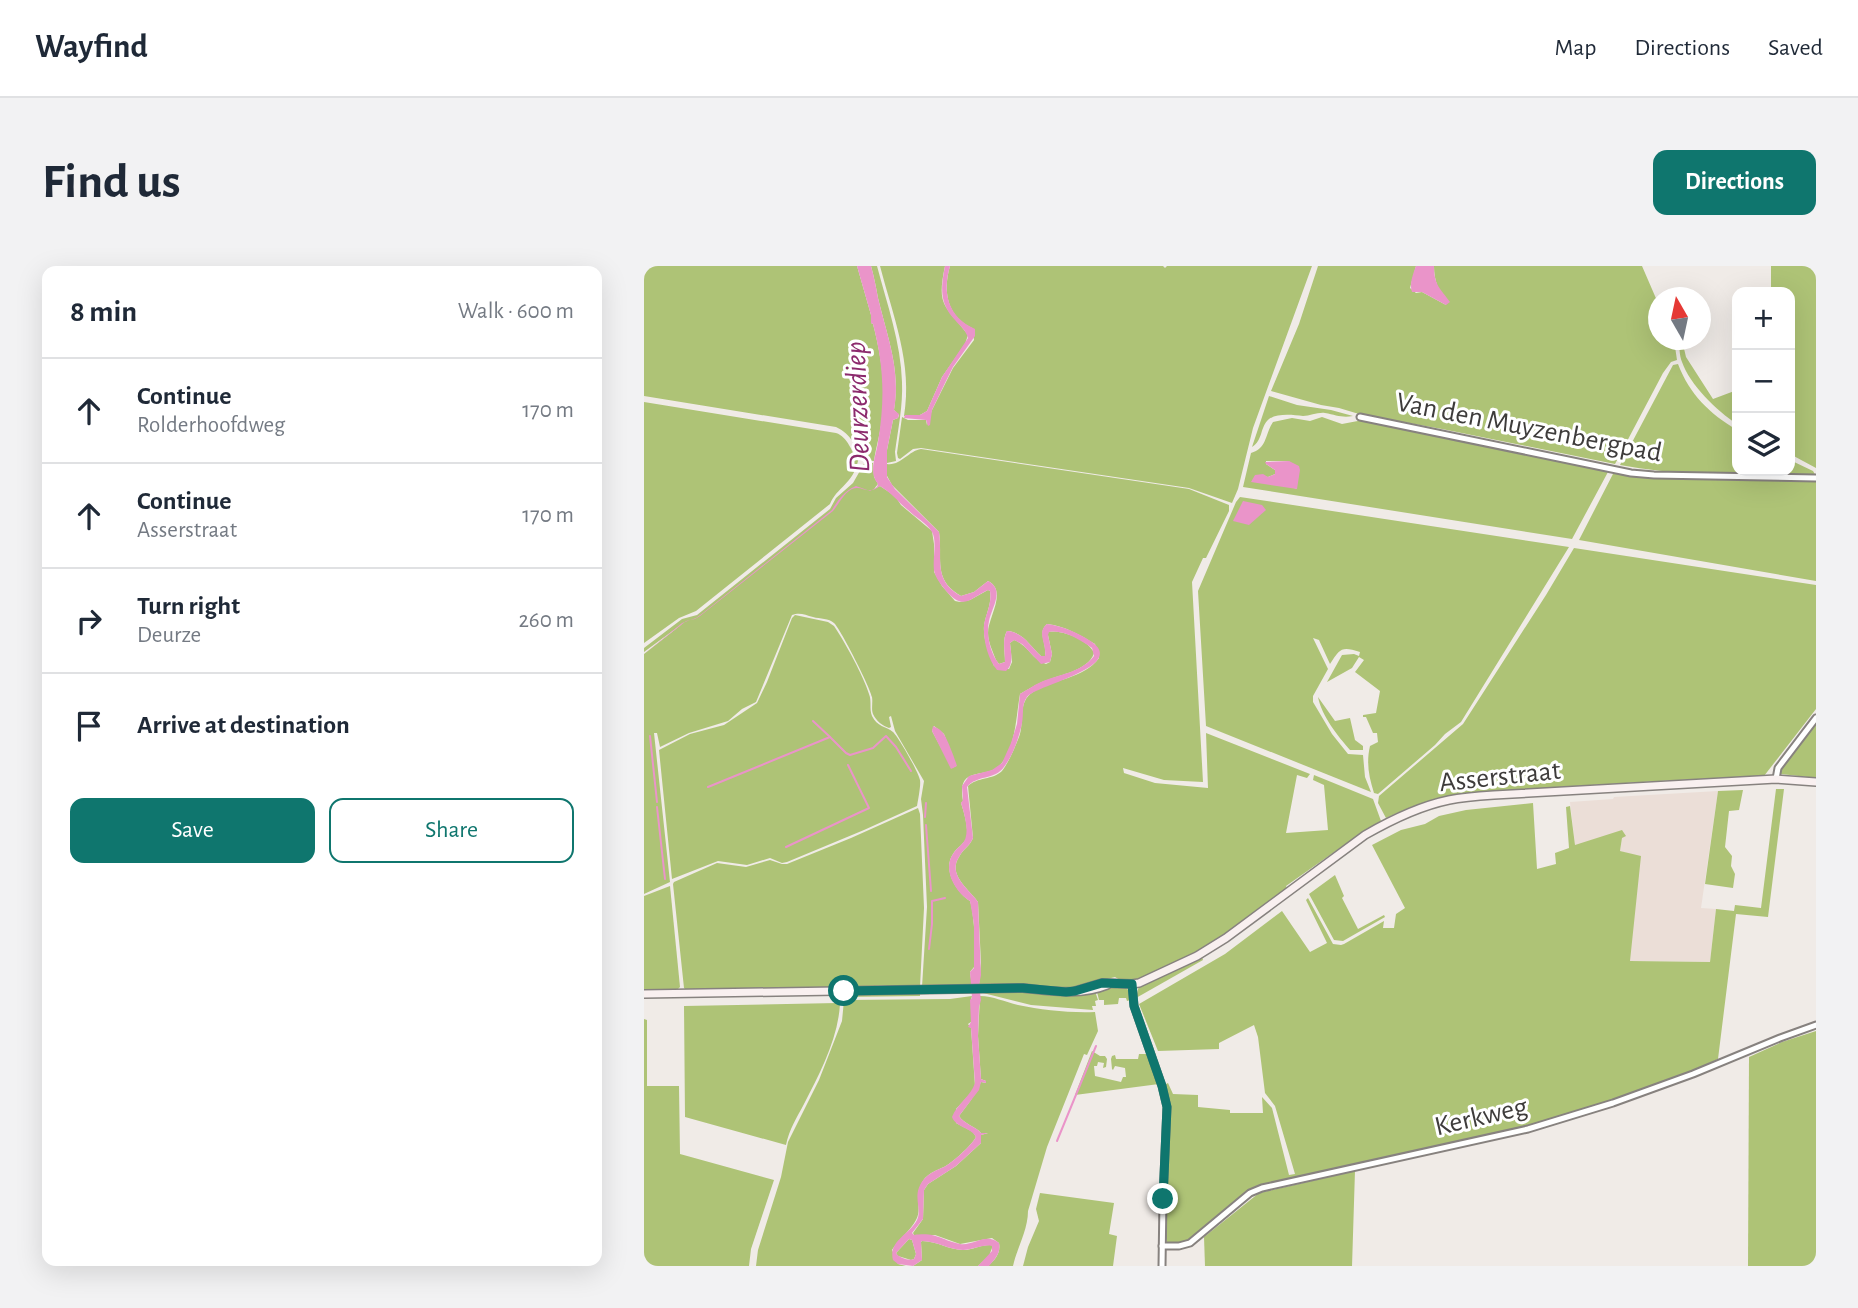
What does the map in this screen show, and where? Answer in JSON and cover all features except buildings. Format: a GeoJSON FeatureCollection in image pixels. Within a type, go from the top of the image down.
{"type":"FeatureCollection","features":[{"type":"Feature","properties":{"kind":"main road","name":"Asserstraat"},"geometry":{"type":"LineString","coordinates":[[644,994],[1023,988],[1056,992],[1096,990],[1113,983],[1139,983],[1197,956],[1226,938],[1365,835],[1434,804],[1494,795],[1776,779],[1816,782]]}},
{"type":"Feature","properties":{"kind":"street","name":"Van den Muyzenbergpad"},"geometry":{"type":"LineString","coordinates":[[1360,417],[1631,473],[1816,478]]}},
{"type":"Feature","properties":{"kind":"street"},"geometry":{"type":"LineString","coordinates":[[1776,779],[1777,768],[1816,718]]}},
{"type":"Feature","properties":{"kind":"street"},"geometry":{"type":"LineString","coordinates":[[1132,984],[1134,1006],[1167,1107],[1162,1266]]}},
{"type":"Feature","properties":{"kind":"street","name":"Kerkweg"},"geometry":{"type":"LineString","coordinates":[[1162,1246],[1190,1243],[1250,1193],[1262,1188],[1528,1129],[1613,1103],[1816,1025]]}},
{"type":"Feature","properties":{"kind":"shaded area"},"geometry":{"type":"Polygon","coordinates":[[[857,266],[871,266],[896,381],[894,410],[899,414],[898,418],[893,420],[887,450],[887,477],[895,489],[939,532],[942,576],[946,583],[961,596],[974,592],[988,581],[996,589],[988,632],[991,649],[999,664],[1005,662],[1004,642],[1007,631],[1022,637],[1041,656],[1045,656],[1042,631],[1047,624],[1082,636],[1100,651],[1098,659],[1089,667],[1027,697],[1019,735],[1007,762],[996,774],[975,781],[967,787],[973,838],[959,857],[956,870],[961,882],[978,902],[981,1000],[978,1036],[981,1079],[986,1083],[981,1082],[979,1090],[959,1116],[981,1133],[988,1133],[981,1135],[981,1143],[956,1166],[928,1184],[924,1190],[923,1219],[912,1233],[933,1235],[960,1244],[994,1240],[999,1243],[999,1250],[989,1266],[978,1266],[992,1251],[992,1246],[963,1250],[922,1241],[922,1260],[913,1266],[898,1264],[893,1260],[892,1253],[896,1243],[917,1220],[917,1195],[925,1178],[952,1161],[976,1137],[952,1117],[975,1083],[971,1028],[968,1027],[971,1022],[970,972],[974,968],[974,924],[970,901],[956,887],[949,867],[953,854],[966,836],[961,803],[962,786],[969,776],[992,770],[1002,763],[1017,724],[1020,694],[1041,682],[1076,670],[1094,656],[1092,648],[1054,631],[1048,635],[1052,654],[1050,662],[1041,664],[1022,644],[1014,640],[1010,643],[1009,668],[1006,671],[997,670],[984,637],[990,591],[963,602],[953,598],[935,574],[934,536],[930,529],[880,486],[872,490],[878,484],[873,469],[880,427],[882,383],[877,339],[857,266]],[[909,1239],[897,1255],[904,1259],[914,1259],[916,1254],[912,1240],[909,1239]]]}},
{"type":"Feature","properties":{"kind":"shaded area"},"geometry":{"type":"Polygon","coordinates":[[[945,266],[950,266],[947,286],[949,303],[959,318],[975,329],[975,336],[953,367],[932,410],[928,426],[926,420],[904,418],[905,415],[920,415],[927,411],[942,377],[968,338],[944,301],[942,288],[945,266]]]}},
{"type":"Feature","properties":{"kind":"shaded area"},"geometry":{"type":"Polygon","coordinates":[[[1416,266],[1434,266],[1436,282],[1450,302],[1446,305],[1422,292],[1412,292],[1411,282],[1416,266]]]}},
{"type":"Feature","properties":{"kind":"shaded area"},"geometry":{"type":"Polygon","coordinates":[[[1289,461],[1299,466],[1297,489],[1251,482],[1255,475],[1263,474],[1268,477],[1275,474],[1275,470],[1265,462],[1289,461]]]}},
{"type":"Feature","properties":{"kind":"shaded area"},"geometry":{"type":"Polygon","coordinates":[[[856,486],[868,490],[856,488],[849,491],[833,511],[700,616],[690,620],[703,613],[832,510],[848,490],[856,486]]]}},
{"type":"Feature","properties":{"kind":"shaded area"},"geometry":{"type":"Polygon","coordinates":[[[1243,501],[1262,505],[1266,510],[1249,525],[1233,521],[1243,501]]]}},
{"type":"Feature","properties":{"kind":"shaded area"},"geometry":{"type":"Polygon","coordinates":[[[933,726],[945,736],[957,766],[951,769],[932,731],[933,726]]]}},
{"type":"Feature","properties":{"kind":"shaded area"},"geometry":{"type":"Polygon","coordinates":[[[1718,791],[1701,908],[1716,909],[1710,962],[1629,961],[1640,857],[1620,851],[1622,838],[1575,845],[1570,802],[1718,791]]]}},
{"type":"Feature","properties":{"kind":"green space"},"geometry":{"type":"Polygon","coordinates":[[[644,266],[857,266],[876,336],[883,382],[881,423],[874,461],[864,460],[850,438],[836,427],[644,396],[644,266]]]}},
{"type":"Feature","properties":{"kind":"green space"},"geometry":{"type":"Polygon","coordinates":[[[871,266],[877,266],[893,324],[901,367],[902,400],[896,461],[887,463],[893,420],[899,415],[894,410],[896,381],[892,353],[871,266]]]}},
{"type":"Feature","properties":{"kind":"green space"},"geometry":{"type":"Polygon","coordinates":[[[880,266],[945,266],[942,290],[945,305],[968,335],[965,344],[942,377],[927,411],[920,415],[904,416],[904,359],[880,266]]]}},
{"type":"Feature","properties":{"kind":"green space"},"geometry":{"type":"Polygon","coordinates":[[[950,266],[1312,266],[1253,428],[1232,503],[1189,488],[921,448],[913,449],[898,458],[902,417],[908,420],[926,420],[927,425],[953,368],[974,340],[972,328],[957,317],[949,302],[947,284],[950,266]]]}},
{"type":"Feature","properties":{"kind":"green space"},"geometry":{"type":"Polygon","coordinates":[[[1318,266],[1416,266],[1410,288],[1446,305],[1437,286],[1434,266],[1642,266],[1651,287],[1648,287],[1648,350],[1676,350],[1677,360],[1671,362],[1663,373],[1615,464],[1359,414],[1271,391],[1299,324],[1318,266]]]}},
{"type":"Feature","properties":{"kind":"green space"},"geometry":{"type":"Polygon","coordinates":[[[1771,266],[1816,266],[1816,468],[1795,457],[1795,287],[1771,287],[1771,266]]]}},
{"type":"Feature","properties":{"kind":"green space"},"geometry":{"type":"Polygon","coordinates":[[[1680,350],[1684,350],[1686,357],[1713,399],[1732,392],[1732,420],[1713,405],[1691,380],[1680,350]]]}},
{"type":"Feature","properties":{"kind":"green space"},"geometry":{"type":"Polygon","coordinates":[[[1678,364],[1688,385],[1702,402],[1732,427],[1732,475],[1620,465],[1673,365],[1678,364]]]}},
{"type":"Feature","properties":{"kind":"green space"},"geometry":{"type":"Polygon","coordinates":[[[1269,396],[1297,405],[1353,416],[1322,413],[1273,417],[1266,422],[1258,441],[1252,447],[1269,396]]]}},
{"type":"Feature","properties":{"kind":"green space"},"geometry":{"type":"Polygon","coordinates":[[[644,402],[836,433],[846,441],[858,461],[849,480],[830,504],[696,611],[679,618],[644,643],[644,402]]]}},
{"type":"Feature","properties":{"kind":"green space"},"geometry":{"type":"Polygon","coordinates":[[[1322,417],[1342,424],[1363,420],[1608,472],[1572,539],[1243,487],[1251,453],[1263,445],[1273,422],[1292,418],[1310,421],[1322,417]],[[1266,461],[1266,464],[1275,470],[1275,474],[1268,477],[1256,475],[1297,489],[1289,461],[1266,461]]]}},
{"type":"Feature","properties":{"kind":"green space"},"geometry":{"type":"Polygon","coordinates":[[[921,449],[1189,489],[1229,505],[1229,511],[1192,582],[1203,782],[1164,780],[1123,768],[1124,773],[1155,783],[1208,788],[1206,733],[1310,774],[1307,778],[1297,775],[1286,833],[1328,830],[1324,785],[1313,780],[1314,775],[1373,799],[1381,821],[1286,886],[1288,890],[1243,923],[1190,957],[1138,980],[1129,981],[1115,977],[1072,989],[1007,984],[979,985],[981,963],[978,902],[961,882],[956,870],[959,857],[973,838],[968,786],[998,774],[1005,767],[1021,731],[1023,707],[1028,696],[1041,688],[1077,675],[1099,658],[1095,644],[1066,629],[1047,624],[1043,631],[1045,656],[1041,656],[1022,637],[1007,631],[1004,642],[1005,662],[999,664],[988,636],[997,598],[994,585],[988,581],[974,592],[961,596],[946,583],[941,568],[939,532],[892,485],[886,474],[887,464],[896,463],[921,449]]]}},
{"type":"Feature","properties":{"kind":"green space"},"geometry":{"type":"Polygon","coordinates":[[[865,462],[873,463],[874,477],[878,484],[874,489],[880,486],[895,496],[901,505],[932,531],[934,572],[955,601],[970,600],[990,591],[984,631],[994,666],[1009,669],[1012,662],[1010,643],[1014,640],[1041,662],[1050,662],[1052,654],[1048,632],[1074,636],[1087,644],[1094,653],[1085,665],[1078,669],[1040,683],[1020,694],[1015,730],[1006,757],[995,769],[968,777],[964,782],[961,803],[967,836],[953,854],[949,867],[956,887],[970,901],[975,954],[974,967],[970,972],[972,986],[922,987],[927,907],[921,799],[924,781],[895,731],[891,716],[889,728],[874,717],[872,697],[861,671],[838,628],[827,619],[792,615],[756,702],[728,721],[689,733],[660,747],[657,733],[654,733],[670,882],[644,894],[644,654],[686,621],[644,652],[644,648],[682,619],[697,615],[830,509],[836,498],[853,483],[865,462]],[[934,726],[932,731],[952,768],[956,766],[944,734],[934,726]]]}},
{"type":"Feature","properties":{"kind":"green space"},"geometry":{"type":"Polygon","coordinates":[[[1795,462],[1813,471],[1816,476],[1795,476],[1795,462]]]}},
{"type":"Feature","properties":{"kind":"green space"},"geometry":{"type":"Polygon","coordinates":[[[1614,472],[1737,480],[1816,480],[1816,581],[1579,540],[1614,472]]]}},
{"type":"Feature","properties":{"kind":"green space"},"geometry":{"type":"Polygon","coordinates":[[[1240,497],[1569,547],[1461,722],[1378,794],[1374,793],[1368,764],[1370,746],[1378,742],[1377,733],[1373,733],[1363,715],[1376,713],[1380,691],[1355,672],[1364,660],[1359,657],[1352,668],[1327,682],[1342,655],[1359,656],[1360,652],[1342,650],[1330,664],[1319,640],[1313,638],[1328,669],[1313,696],[1313,702],[1332,734],[1348,754],[1363,755],[1365,777],[1371,792],[1206,726],[1198,591],[1240,497]]]}},
{"type":"Feature","properties":{"kind":"green space"},"geometry":{"type":"Polygon","coordinates":[[[1574,548],[1816,585],[1816,709],[1764,776],[1480,792],[1439,798],[1386,818],[1378,803],[1379,796],[1463,724],[1574,548]]]}},
{"type":"Feature","properties":{"kind":"green space"},"geometry":{"type":"Polygon","coordinates":[[[795,615],[828,622],[839,633],[866,686],[872,716],[876,722],[896,735],[919,776],[917,806],[787,862],[782,863],[770,858],[747,865],[718,861],[672,879],[659,750],[690,734],[724,725],[757,703],[795,615]]]}},
{"type":"Feature","properties":{"kind":"green space"},"geometry":{"type":"Polygon","coordinates":[[[1318,697],[1335,721],[1350,718],[1355,740],[1363,746],[1363,750],[1350,750],[1345,745],[1327,719],[1318,697]]]}},
{"type":"Feature","properties":{"kind":"green space"},"geometry":{"type":"Polygon","coordinates":[[[1816,722],[1816,778],[1781,774],[1778,771],[1816,722]]]}},
{"type":"Feature","properties":{"kind":"green space"},"geometry":{"type":"Polygon","coordinates":[[[1776,789],[1784,789],[1768,917],[1736,914],[1718,1059],[1696,1069],[1697,1071],[1529,1127],[1261,1187],[1186,1243],[1167,1242],[1164,1231],[1170,1112],[1166,1084],[1168,1083],[1173,1094],[1198,1095],[1198,1107],[1230,1110],[1230,1113],[1263,1113],[1262,1097],[1272,1108],[1289,1175],[1295,1174],[1275,1106],[1265,1093],[1254,1025],[1219,1043],[1219,1049],[1158,1051],[1139,1004],[1225,954],[1282,911],[1310,952],[1327,943],[1306,900],[1308,898],[1333,944],[1344,944],[1384,921],[1383,928],[1394,928],[1396,914],[1405,908],[1372,845],[1401,830],[1425,824],[1439,816],[1466,810],[1533,803],[1537,869],[1556,864],[1555,853],[1569,848],[1566,807],[1570,806],[1575,845],[1622,830],[1626,836],[1622,838],[1620,851],[1641,856],[1630,961],[1710,962],[1716,909],[1734,911],[1735,905],[1761,908],[1776,789]]]}},
{"type":"Feature","properties":{"kind":"green space"},"geometry":{"type":"Polygon","coordinates":[[[1743,790],[1739,810],[1729,811],[1725,847],[1732,856],[1731,866],[1735,874],[1733,888],[1705,884],[1718,791],[1743,790]]]}},
{"type":"Feature","properties":{"kind":"green space"},"geometry":{"type":"Polygon","coordinates":[[[918,808],[924,908],[920,987],[684,988],[674,882],[717,863],[746,867],[770,860],[787,864],[918,808]]]}},
{"type":"Feature","properties":{"kind":"green space"},"geometry":{"type":"Polygon","coordinates":[[[1335,875],[1344,896],[1342,898],[1358,929],[1384,915],[1385,917],[1343,941],[1334,940],[1309,894],[1335,875]]]}},
{"type":"Feature","properties":{"kind":"green space"},"geometry":{"type":"Polygon","coordinates":[[[670,886],[680,987],[677,990],[644,990],[644,896],[670,886]]]}},
{"type":"Feature","properties":{"kind":"green space"},"geometry":{"type":"Polygon","coordinates":[[[1202,957],[1203,960],[1136,998],[1141,985],[1202,957]]]}},
{"type":"Feature","properties":{"kind":"green space"},"geometry":{"type":"Polygon","coordinates":[[[1111,986],[1128,989],[1130,1000],[1119,998],[1118,1004],[1104,1005],[1104,1000],[1099,1000],[1097,992],[1111,986]]]}},
{"type":"Feature","properties":{"kind":"green space"},"geometry":{"type":"Polygon","coordinates":[[[1023,991],[1062,995],[1095,991],[1098,1000],[1095,1001],[1096,1006],[1092,1006],[1093,1010],[1031,1005],[983,993],[1023,991]]]}},
{"type":"Feature","properties":{"kind":"green space"},"geometry":{"type":"Polygon","coordinates":[[[920,993],[920,996],[844,997],[846,994],[920,993]]]}},
{"type":"Feature","properties":{"kind":"green space"},"geometry":{"type":"Polygon","coordinates":[[[972,996],[971,1022],[968,1024],[971,1028],[975,1086],[956,1109],[956,1123],[973,1132],[976,1137],[957,1158],[930,1174],[921,1184],[916,1220],[892,1250],[898,1264],[906,1266],[756,1266],[788,1142],[819,1080],[842,1021],[844,1000],[950,999],[972,996]]]}},
{"type":"Feature","properties":{"kind":"green space"},"geometry":{"type":"Polygon","coordinates":[[[980,996],[1046,1010],[1095,1012],[1098,1031],[1087,1055],[1084,1054],[1047,1147],[1013,1266],[988,1266],[999,1250],[999,1243],[992,1238],[960,1244],[935,1235],[913,1233],[923,1219],[924,1190],[928,1184],[956,1166],[981,1143],[981,1135],[988,1133],[981,1133],[959,1116],[981,1082],[986,1083],[981,1079],[978,1036],[980,996]]]}},
{"type":"Feature","properties":{"kind":"green space"},"geometry":{"type":"Polygon","coordinates":[[[840,1004],[839,1017],[832,1043],[786,1145],[685,1117],[684,1006],[840,1004]]]}},
{"type":"Feature","properties":{"kind":"green space"},"geometry":{"type":"Polygon","coordinates":[[[644,1019],[647,1020],[647,1086],[679,1086],[680,1154],[774,1180],[751,1249],[749,1266],[644,1266],[644,1019]]]}},
{"type":"Feature","properties":{"kind":"green space"},"geometry":{"type":"Polygon","coordinates":[[[1816,1031],[1816,1266],[1748,1266],[1749,1057],[1816,1031]]]}},
{"type":"Feature","properties":{"kind":"green space"},"geometry":{"type":"Polygon","coordinates":[[[1092,1051],[1107,1059],[1106,1067],[1103,1068],[1104,1063],[1098,1062],[1097,1066],[1094,1066],[1095,1076],[1121,1082],[1123,1077],[1126,1077],[1125,1068],[1115,1066],[1113,1070],[1112,1056],[1115,1055],[1116,1059],[1138,1059],[1139,1054],[1147,1054],[1159,1084],[1075,1095],[1092,1051]]]}},
{"type":"Feature","properties":{"kind":"green space"},"geometry":{"type":"Polygon","coordinates":[[[1355,1171],[1352,1266],[1205,1266],[1204,1237],[1259,1193],[1355,1171]]]}},
{"type":"Feature","properties":{"kind":"green space"},"geometry":{"type":"Polygon","coordinates":[[[1040,1193],[1114,1203],[1109,1234],[1117,1236],[1113,1266],[1023,1266],[1039,1221],[1036,1209],[1040,1193]]]}},
{"type":"Feature","properties":{"kind":"green space"},"geometry":{"type":"Polygon","coordinates":[[[909,1239],[912,1240],[916,1254],[911,1260],[896,1253],[909,1239]]]}},
{"type":"Feature","properties":{"kind":"green space"},"geometry":{"type":"Polygon","coordinates":[[[922,1241],[958,1250],[988,1245],[992,1245],[992,1248],[989,1256],[978,1266],[913,1266],[922,1260],[922,1241]]]}},
{"type":"Feature","properties":{"kind":"waterway"},"geometry":{"type":"LineString","coordinates":[[813,721],[830,737]]}},
{"type":"Feature","properties":{"kind":"waterway"},"geometry":{"type":"LineString","coordinates":[[650,736],[657,802]]}},
{"type":"Feature","properties":{"kind":"waterway"},"geometry":{"type":"LineString","coordinates":[[708,787],[830,737],[850,755],[873,748],[886,736],[911,771]]}},
{"type":"Feature","properties":{"kind":"waterway"},"geometry":{"type":"LineString","coordinates":[[786,847],[869,808],[848,765]]}},
{"type":"Feature","properties":{"kind":"waterway"},"geometry":{"type":"LineString","coordinates":[[925,817],[926,803]]}},
{"type":"Feature","properties":{"kind":"waterway"},"geometry":{"type":"LineString","coordinates":[[657,807],[665,879]]}},
{"type":"Feature","properties":{"kind":"waterway"},"geometry":{"type":"LineString","coordinates":[[926,825],[931,891]]}},
{"type":"Feature","properties":{"kind":"waterway"},"geometry":{"type":"LineString","coordinates":[[929,949],[932,901],[945,898]]}},
{"type":"Feature","properties":{"kind":"waterway"},"geometry":{"type":"LineString","coordinates":[[1057,1141],[1096,1046]]}},
{"type":"Feature","properties":{"kind":"route"},"geometry":{"type":"LineString","coordinates":[[844,991],[1023,988],[1066,992],[1102,983],[1132,984],[1134,1006],[1167,1107],[1163,1199]]}},
{"type":"Feature","properties":{"kind":"water label","name":"Deurzerdiep"},"geometry":{"type":"Point","coordinates":[858,407]}}]}
